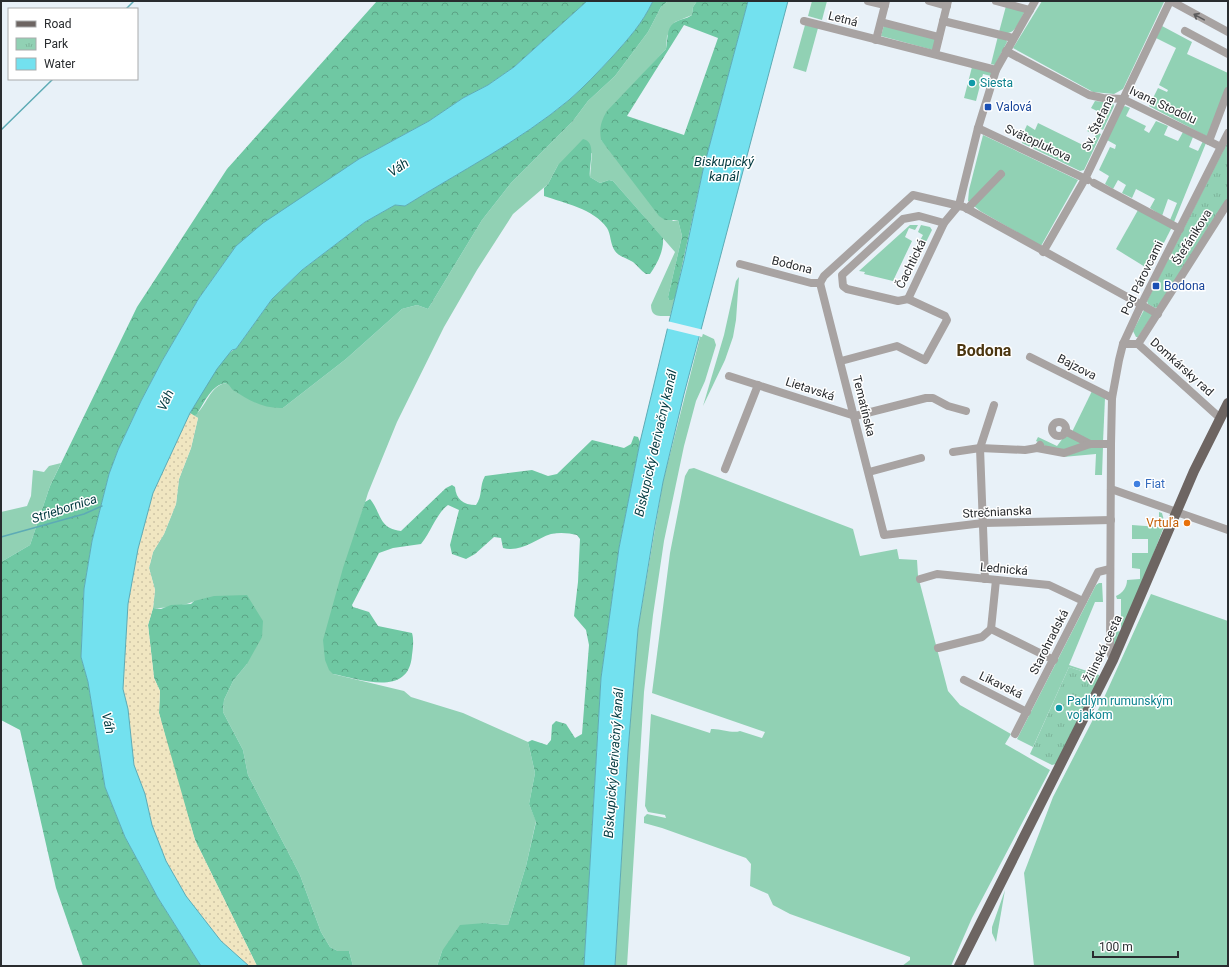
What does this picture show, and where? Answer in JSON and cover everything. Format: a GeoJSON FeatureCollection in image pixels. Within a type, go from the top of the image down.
{"type":"FeatureCollection","features":[{"type":"Feature","properties":{"kind":"main road","name":"Žilinská cesta"},"geometry":{"type":"LineString","coordinates":[[959,966],[1113,660],[1176,513],[1228,403]]}},
{"type":"Feature","properties":{"kind":"street","name":"Letná"},"geometry":{"type":"LineString","coordinates":[[868,1],[886,3],[876,40]]}},
{"type":"Feature","properties":{"kind":"street"},"geometry":{"type":"LineString","coordinates":[[928,1],[948,3],[935,54]]}},
{"type":"Feature","properties":{"kind":"street"},"geometry":{"type":"LineString","coordinates":[[996,1],[1030,10]]}},
{"type":"Feature","properties":{"kind":"street"},"geometry":{"type":"LineString","coordinates":[[959,205],[978,128],[996,70],[1035,1]]}},
{"type":"Feature","properties":{"kind":"street"},"geometry":{"type":"LineString","coordinates":[[1170,1],[1228,32]]}},
{"type":"Feature","properties":{"kind":"street","name":"Sv. Štefana"},"geometry":{"type":"LineString","coordinates":[[1043,252],[1089,180],[1123,99],[1170,1]]}},
{"type":"Feature","properties":{"kind":"street","name":"Letná"},"geometry":{"type":"LineString","coordinates":[[804,21],[996,70]]}},
{"type":"Feature","properties":{"kind":"street"},"geometry":{"type":"LineString","coordinates":[[943,21],[1013,38]]}},
{"type":"Feature","properties":{"kind":"street"},"geometry":{"type":"LineString","coordinates":[[881,22],[939,37]]}},
{"type":"Feature","properties":{"kind":"street"},"geometry":{"type":"LineString","coordinates":[[1185,31],[1228,54]]}},
{"type":"Feature","properties":{"kind":"street","name":"Ivana Stodolu"},"geometry":{"type":"LineString","coordinates":[[1006,51],[1089,95],[1103,98],[1123,99],[1221,147]]}},
{"type":"Feature","properties":{"kind":"street"},"geometry":{"type":"LineString","coordinates":[[1209,140],[1228,91]]}},
{"type":"Feature","properties":{"kind":"street","name":"Svätoplukova"},"geometry":{"type":"LineString","coordinates":[[978,128],[1089,180],[1180,229]]}},
{"type":"Feature","properties":{"kind":"street","name":"Pod Párovcami"},"geometry":{"type":"LineString","coordinates":[[1113,660],[1110,652],[1112,398],[1123,344],[1141,305],[1228,133]]}},
{"type":"Feature","properties":{"kind":"street"},"geometry":{"type":"LineString","coordinates":[[967,209],[1001,174]]}},
{"type":"Feature","properties":{"kind":"street","name":"Bodona"},"geometry":{"type":"LineString","coordinates":[[740,264],[811,283],[820,283],[824,276],[914,195],[959,205],[1158,314]]}},
{"type":"Feature","properties":{"kind":"street","name":"Štefánikova"},"geometry":{"type":"LineString","coordinates":[[1138,344],[1228,203]]}},
{"type":"Feature","properties":{"kind":"street","name":"Čachtická"},"geometry":{"type":"LineString","coordinates":[[944,223],[919,216],[903,219],[842,275],[842,286],[847,289],[898,301],[908,299],[944,223],[959,205]]}},
{"type":"Feature","properties":{"kind":"street"},"geometry":{"type":"LineString","coordinates":[[861,242],[868,250]]}},
{"type":"Feature","properties":{"kind":"street","name":"Tematínska"},"geometry":{"type":"LineString","coordinates":[[820,283],[884,535]]}},
{"type":"Feature","properties":{"kind":"street"},"geometry":{"type":"LineString","coordinates":[[841,361],[897,346],[925,360],[947,320],[945,316],[908,299]]}},
{"type":"Feature","properties":{"kind":"street","name":"Domkársky rad"},"geometry":{"type":"LineString","coordinates":[[1123,344],[1138,344],[1220,418]]}},
{"type":"Feature","properties":{"kind":"street","name":"Bajzova"},"geometry":{"type":"LineString","coordinates":[[1030,357],[1112,398]]}},
{"type":"Feature","properties":{"kind":"street","name":"Lietavská"},"geometry":{"type":"LineString","coordinates":[[729,376],[855,416]]}},
{"type":"Feature","properties":{"kind":"street"},"geometry":{"type":"LineString","coordinates":[[725,469],[758,385]]}},
{"type":"Feature","properties":{"kind":"street"},"geometry":{"type":"LineString","coordinates":[[855,416],[926,398],[933,398],[948,406],[966,411]]}},
{"type":"Feature","properties":{"kind":"street"},"geometry":{"type":"LineString","coordinates":[[985,579],[980,448],[994,405]]}},
{"type":"Feature","properties":{"kind":"street"},"geometry":{"type":"LineString","coordinates":[[1065,431],[1090,444]]}},
{"type":"Feature","properties":{"kind":"street"},"geometry":{"type":"LineString","coordinates":[[953,452],[980,448],[1025,450],[1038,446],[1064,453],[1090,444],[1111,444]]}},
{"type":"Feature","properties":{"kind":"street"},"geometry":{"type":"LineString","coordinates":[[869,472],[921,458]]}},
{"type":"Feature","properties":{"kind":"street"},"geometry":{"type":"LineString","coordinates":[[1111,489],[1228,530]]}},
{"type":"Feature","properties":{"kind":"street","name":"Strečnianska"},"geometry":{"type":"LineString","coordinates":[[884,535],[983,523],[1111,520]]}},
{"type":"Feature","properties":{"kind":"street","name":"Starohradská"},"geometry":{"type":"LineString","coordinates":[[1015,734],[1098,572],[1110,569]]}},
{"type":"Feature","properties":{"kind":"street","name":"Lednická"},"geometry":{"type":"LineString","coordinates":[[920,578],[937,574],[1049,585],[1084,601]]}},
{"type":"Feature","properties":{"kind":"street"},"geometry":{"type":"LineString","coordinates":[[938,648],[982,637],[991,629],[996,580]]}},
{"type":"Feature","properties":{"kind":"street"},"geometry":{"type":"LineString","coordinates":[[991,629],[1054,660]]}},
{"type":"Feature","properties":{"kind":"street","name":"Likavská"},"geometry":{"type":"LineString","coordinates":[[964,680],[1027,712]]}},
{"type":"Feature","properties":{"kind":"green space"},"geometry":{"type":"Polygon","coordinates":[[[377,1],[587,1],[514,67],[488,85],[463,98],[429,121],[359,159],[236,246],[199,298],[162,361],[141,401],[118,450],[109,474],[92,541],[84,589],[81,657],[88,682],[105,787],[125,837],[158,898],[201,966],[83,966],[56,888],[20,730],[1,720],[1,562],[30,545],[50,486],[137,307],[227,169],[377,1]]]}},
{"type":"Feature","properties":{"kind":"green space"},"geometry":{"type":"Polygon","coordinates":[[[653,1],[668,1],[661,7],[648,32],[615,76],[588,101],[573,121],[511,183],[482,220],[428,309],[417,305],[402,309],[346,359],[283,408],[269,407],[256,403],[233,390],[226,383],[221,384],[213,390],[197,414],[194,416],[190,413],[224,358],[236,349],[272,299],[302,270],[365,222],[395,205],[405,206],[531,129],[550,115],[580,90],[612,57],[640,24],[653,1]]]}},
{"type":"Feature","properties":{"kind":"green space"},"geometry":{"type":"Polygon","coordinates":[[[668,1],[697,1],[693,7],[692,15],[675,22],[667,36],[666,49],[630,88],[601,140],[673,221],[678,220],[682,236],[668,297],[669,300],[675,298],[670,316],[660,316],[654,314],[651,309],[651,305],[675,252],[613,181],[609,180],[600,183],[590,177],[592,153],[558,165],[548,184],[513,214],[477,270],[444,327],[397,422],[368,493],[335,600],[333,674],[404,691],[411,697],[463,713],[528,742],[535,773],[529,804],[536,821],[526,866],[508,925],[485,923],[442,951],[437,966],[353,966],[349,951],[338,951],[330,947],[321,932],[300,875],[248,775],[243,750],[223,712],[224,700],[233,681],[247,664],[194,601],[186,604],[153,608],[155,590],[149,568],[153,552],[164,534],[176,504],[179,479],[191,448],[198,418],[194,416],[216,388],[227,383],[283,408],[346,359],[402,309],[417,305],[428,309],[482,220],[511,183],[573,121],[588,101],[615,76],[648,32],[661,7],[668,1]]]}},
{"type":"Feature","properties":{"kind":"green space"},"geometry":{"type":"Polygon","coordinates":[[[697,1],[748,1],[703,170],[675,298],[669,300],[668,297],[682,236],[678,220],[665,220],[659,216],[601,140],[600,128],[607,111],[666,49],[668,31],[671,25],[692,15],[693,7],[697,1]],[[684,25],[627,116],[684,135],[718,38],[684,25]]]}},
{"type":"Feature","properties":{"kind":"green space"},"geometry":{"type":"Polygon","coordinates":[[[812,1],[827,1],[822,20],[808,16],[812,1]]]}},
{"type":"Feature","properties":{"kind":"green space"},"geometry":{"type":"Polygon","coordinates":[[[1042,1],[1164,2],[1123,89],[1114,94],[1093,92],[1013,48],[1042,1]]]}},
{"type":"Feature","properties":{"kind":"green space"},"geometry":{"type":"Polygon","coordinates":[[[1006,6],[1025,11],[1018,25],[1009,33],[999,32],[1006,6]]]}},
{"type":"Feature","properties":{"kind":"green space"},"geometry":{"type":"Polygon","coordinates":[[[805,25],[818,28],[806,72],[793,68],[805,25]]]}},
{"type":"Feature","properties":{"kind":"green space"},"geometry":{"type":"Polygon","coordinates":[[[884,25],[936,38],[933,50],[881,36],[884,25]]]}},
{"type":"Feature","properties":{"kind":"green space"},"geometry":{"type":"Polygon","coordinates":[[[1162,26],[1192,42],[1187,54],[1228,73],[1228,86],[1208,137],[1149,106],[1158,88],[1167,92],[1168,90],[1159,85],[1176,48],[1156,38],[1162,26]]]}},
{"type":"Feature","properties":{"kind":"green space"},"geometry":{"type":"Polygon","coordinates":[[[998,36],[1006,38],[1007,42],[995,65],[991,64],[998,36]]]}},
{"type":"Feature","properties":{"kind":"green space"},"geometry":{"type":"Polygon","coordinates":[[[972,67],[991,72],[991,76],[983,74],[976,101],[964,98],[972,67]]]}},
{"type":"Feature","properties":{"kind":"green space"},"geometry":{"type":"Polygon","coordinates":[[[1095,101],[1113,103],[1114,106],[1103,130],[1099,128],[1105,115],[1091,108],[1095,101]]]}},
{"type":"Feature","properties":{"kind":"green space"},"geometry":{"type":"Polygon","coordinates":[[[1125,106],[1130,108],[1126,116],[1146,126],[1144,130],[1149,133],[1156,121],[1168,126],[1164,135],[1178,141],[1183,132],[1193,137],[1189,147],[1198,151],[1203,141],[1206,143],[1174,222],[1170,220],[1177,203],[1168,199],[1162,216],[1150,208],[1155,199],[1136,189],[1132,198],[1122,193],[1126,185],[1118,180],[1113,189],[1105,184],[1109,176],[1099,170],[1110,147],[1115,149],[1116,145],[1107,140],[1123,107],[1125,106]]]}},
{"type":"Feature","properties":{"kind":"green space"},"geometry":{"type":"Polygon","coordinates":[[[1038,123],[1089,148],[1096,135],[1087,131],[1089,129],[1101,134],[1084,170],[1080,171],[1022,143],[1023,140],[1021,138],[1027,125],[1035,130],[1038,123]]]}},
{"type":"Feature","properties":{"kind":"green space"},"geometry":{"type":"Polygon","coordinates":[[[983,135],[1078,180],[1041,246],[980,211],[968,201],[969,190],[983,135]]]}},
{"type":"Feature","properties":{"kind":"green space"},"geometry":{"type":"Polygon","coordinates":[[[583,139],[588,141],[591,149],[590,177],[600,183],[609,180],[613,181],[663,238],[660,257],[650,274],[646,274],[633,262],[617,253],[613,248],[607,228],[601,221],[587,211],[544,196],[544,188],[548,184],[558,165],[583,139]]]}},
{"type":"Feature","properties":{"kind":"green space"},"geometry":{"type":"Polygon","coordinates":[[[1228,141],[1228,198],[1159,307],[1155,308],[1148,304],[1147,301],[1228,141]]]}},
{"type":"Feature","properties":{"kind":"green space"},"geometry":{"type":"Polygon","coordinates":[[[1138,210],[1172,227],[1150,270],[1116,249],[1138,210]]]}},
{"type":"Feature","properties":{"kind":"green space"},"geometry":{"type":"Polygon","coordinates":[[[910,225],[918,225],[915,230],[909,228],[905,237],[912,241],[893,281],[864,274],[865,272],[859,271],[910,225]]]}},
{"type":"Feature","properties":{"kind":"green space"},"geometry":{"type":"Polygon","coordinates":[[[921,225],[930,227],[932,230],[921,252],[919,251],[922,246],[918,244],[923,235],[918,232],[921,225]]]}},
{"type":"Feature","properties":{"kind":"green space"},"geometry":{"type":"Polygon","coordinates":[[[739,277],[736,320],[733,337],[725,360],[703,406],[724,335],[736,281],[739,277]]]}},
{"type":"Feature","properties":{"kind":"green space"},"geometry":{"type":"Polygon","coordinates":[[[1144,310],[1153,314],[1138,337],[1136,337],[1133,331],[1144,310]]]}},
{"type":"Feature","properties":{"kind":"green space"},"geometry":{"type":"Polygon","coordinates":[[[701,333],[714,339],[716,345],[705,381],[696,401],[684,446],[664,541],[644,692],[627,966],[615,966],[628,751],[638,629],[663,482],[701,333]]]}},
{"type":"Feature","properties":{"kind":"green space"},"geometry":{"type":"Polygon","coordinates":[[[1092,391],[1105,398],[1103,442],[1091,441],[1072,432],[1092,391]]]}},
{"type":"Feature","properties":{"kind":"green space"},"geometry":{"type":"Polygon","coordinates":[[[1069,435],[1087,445],[1055,451],[1036,441],[1038,437],[1057,446],[1063,438],[1069,435]]]}},
{"type":"Feature","properties":{"kind":"green space"},"geometry":{"type":"Polygon","coordinates":[[[634,436],[638,437],[640,442],[619,548],[601,678],[584,966],[437,966],[442,951],[460,925],[485,923],[508,925],[526,866],[536,822],[529,804],[535,773],[528,742],[532,740],[547,745],[551,740],[552,725],[556,721],[566,724],[575,738],[582,734],[589,645],[586,630],[574,616],[578,582],[580,539],[574,534],[554,533],[528,545],[516,549],[510,549],[503,548],[501,538],[494,537],[475,554],[466,559],[452,554],[450,545],[459,510],[448,505],[440,513],[421,544],[393,548],[379,553],[352,605],[353,607],[369,612],[378,626],[412,633],[413,636],[413,650],[409,668],[402,677],[393,681],[369,682],[333,674],[329,670],[325,660],[323,640],[343,568],[365,502],[370,499],[384,524],[388,527],[401,531],[446,488],[452,485],[455,487],[457,495],[461,500],[467,504],[476,505],[480,498],[482,483],[485,476],[532,470],[548,476],[557,474],[592,440],[624,448],[631,444],[634,436]]]}},
{"type":"Feature","properties":{"kind":"green space"},"geometry":{"type":"Polygon","coordinates":[[[1103,447],[1102,475],[1095,475],[1096,454],[1063,457],[1088,448],[1103,447]]]}},
{"type":"Feature","properties":{"kind":"green space"},"geometry":{"type":"Polygon","coordinates":[[[61,463],[50,486],[30,545],[1,562],[1,512],[27,506],[31,496],[33,470],[44,472],[49,466],[61,463]]]}},
{"type":"Feature","properties":{"kind":"green space"},"geometry":{"type":"Polygon","coordinates":[[[694,468],[853,529],[860,556],[897,549],[899,559],[917,560],[918,576],[948,691],[960,705],[1011,734],[1005,744],[1050,770],[972,918],[951,966],[902,966],[910,960],[910,957],[790,914],[773,905],[768,894],[750,886],[751,864],[746,858],[644,823],[644,817],[647,814],[666,818],[665,815],[648,812],[645,806],[651,714],[710,733],[711,729],[733,732],[740,731],[762,738],[765,732],[652,693],[670,553],[685,476],[689,469],[694,468]]]}},
{"type":"Feature","properties":{"kind":"green space"},"geometry":{"type":"Polygon","coordinates":[[[1159,512],[1162,513],[1165,524],[1123,632],[1113,651],[1113,632],[1121,631],[1121,599],[1117,599],[1116,596],[1124,590],[1127,580],[1140,579],[1140,569],[1132,568],[1132,553],[1148,553],[1148,539],[1132,539],[1132,525],[1159,527],[1159,512]]]}},
{"type":"Feature","properties":{"kind":"green space"},"geometry":{"type":"Polygon","coordinates":[[[1102,583],[1103,602],[1095,602],[1069,665],[1099,675],[1100,677],[1069,667],[1033,747],[1017,739],[1096,585],[1102,583]]]}},
{"type":"Feature","properties":{"kind":"green space"},"geometry":{"type":"Polygon","coordinates":[[[1151,594],[1228,621],[1228,966],[1034,966],[1024,873],[1053,797],[1102,702],[1151,594]]]}},
{"type":"Feature","properties":{"kind":"green space"},"geometry":{"type":"Polygon","coordinates":[[[247,595],[263,621],[262,637],[247,664],[233,681],[224,700],[223,712],[243,750],[248,775],[300,875],[321,932],[330,947],[338,951],[349,951],[353,966],[257,966],[195,840],[175,773],[159,713],[160,691],[154,678],[148,625],[153,608],[161,609],[171,605],[191,604],[194,601],[214,596],[247,595]]]}},
{"type":"Feature","properties":{"kind":"green space"},"geometry":{"type":"Polygon","coordinates":[[[1069,667],[1100,677],[1056,764],[1052,765],[1030,754],[1069,667]]]}},
{"type":"Feature","properties":{"kind":"green space"},"geometry":{"type":"Polygon","coordinates":[[[1005,890],[996,942],[992,933],[992,927],[1005,890]]]}},
{"type":"Feature","properties":{"kind":"sand"},"geometry":{"type":"Polygon","coordinates":[[[190,413],[198,418],[191,448],[179,479],[176,504],[164,534],[153,552],[149,568],[155,590],[153,608],[148,625],[154,678],[160,691],[159,713],[195,840],[257,966],[249,966],[221,941],[186,896],[166,861],[152,825],[145,794],[134,765],[128,709],[123,689],[128,605],[138,549],[153,493],[190,413]]]}},
{"type":"Feature","properties":{"kind":"water","name":"Váh"},"geometry":{"type":"Polygon","coordinates":[[[587,1],[653,1],[640,24],[612,57],[580,90],[550,115],[510,143],[405,206],[395,205],[365,222],[302,270],[272,299],[236,349],[232,350],[217,369],[190,413],[153,493],[138,549],[128,604],[123,689],[128,709],[134,765],[145,794],[152,825],[166,861],[186,896],[221,941],[249,966],[201,966],[158,898],[125,837],[105,787],[88,682],[81,657],[84,589],[92,541],[109,474],[118,450],[162,361],[199,298],[236,246],[263,223],[359,159],[429,121],[463,98],[488,85],[514,67],[587,1]]]}},
{"type":"Feature","properties":{"kind":"water","name":"Biskupický kanál"},"geometry":{"type":"Polygon","coordinates":[[[748,1],[788,1],[684,394],[663,482],[654,531],[638,629],[628,751],[615,966],[584,966],[601,678],[619,548],[640,442],[684,260],[703,170],[748,1]]]}},
{"type":"Feature","properties":{"kind":"pier"},"geometry":{"type":"Polygon","coordinates":[[[667,321],[704,330],[702,337],[665,328],[667,321]]]}},
{"type":"Feature","properties":{"kind":"waterway"},"geometry":{"type":"LineString","coordinates":[[127,8],[134,1]]}},
{"type":"Feature","properties":{"kind":"waterway"},"geometry":{"type":"LineString","coordinates":[[1,130],[52,80]]}},
{"type":"Feature","properties":{"kind":"waterway","name":"Striebornica"},"geometry":{"type":"LineString","coordinates":[[1,537],[84,514],[102,506]]}},
{"type":"Feature","properties":{"kind":"place","name":"Siesta"},"geometry":{"type":"Point","coordinates":[972,83]}},
{"type":"Feature","properties":{"kind":"place","name":"Valová"},"geometry":{"type":"Point","coordinates":[988,107]}},
{"type":"Feature","properties":{"kind":"place","name":"Bodona"},"geometry":{"type":"Point","coordinates":[1156,286]}},
{"type":"Feature","properties":{"kind":"place","name":"Fiat"},"geometry":{"type":"Point","coordinates":[1137,484]}},
{"type":"Feature","properties":{"kind":"place","name":"Vrtuľa"},"geometry":{"type":"Point","coordinates":[1187,523]}},
{"type":"Feature","properties":{"kind":"place","name":"Padlým rumunským vojakom"},"geometry":{"type":"Point","coordinates":[1059,708]}},
{"type":"Feature","properties":{"kind":"district","name":"Bodona"},"geometry":{"type":"Point","coordinates":[984,350]}},
{"type":"Feature","properties":{"kind":"water label","name":"Biskupický derivačný kanál"},"geometry":{"type":"Point","coordinates":[655,443]}},
{"type":"Feature","properties":{"kind":"water label","name":"Biskupický derivačný kanál"},"geometry":{"type":"Point","coordinates":[613,763]}}]}
